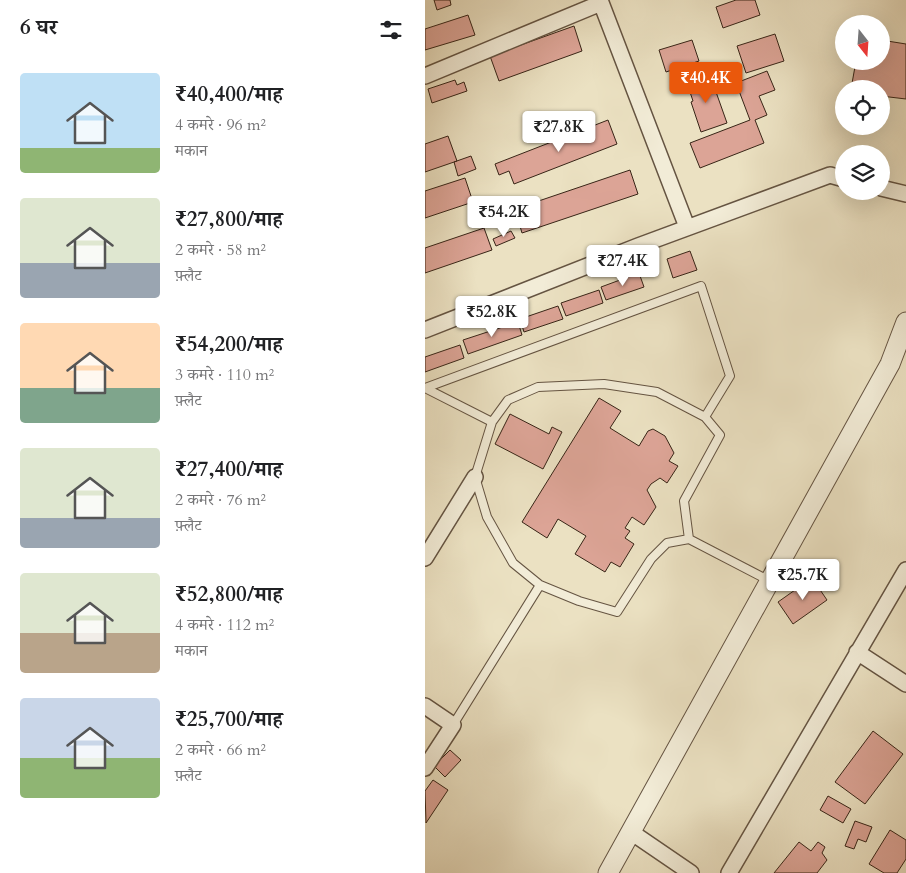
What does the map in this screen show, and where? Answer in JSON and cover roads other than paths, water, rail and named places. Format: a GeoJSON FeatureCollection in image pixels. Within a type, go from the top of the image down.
{"type":"FeatureCollection","features":[{"type":"Feature","properties":{"kind":"street"},"geometry":{"type":"LineString","coordinates":[[425,76],[601,1],[687,228]]}},
{"type":"Feature","properties":{"kind":"street"},"geometry":{"type":"LineString","coordinates":[[425,330],[687,228],[830,175],[835,176]]}},
{"type":"Feature","properties":{"kind":"street"},"geometry":{"type":"LineString","coordinates":[[890,190],[906,194]]}},
{"type":"Feature","properties":{"kind":"street"},"geometry":{"type":"LineString","coordinates":[[608,873],[890,364],[906,322]]}},
{"type":"Feature","properties":{"kind":"street"},"geometry":{"type":"LineString","coordinates":[[425,558],[475,478]]}},
{"type":"Feature","properties":{"kind":"street"},"geometry":{"type":"LineString","coordinates":[[729,873],[906,570]]}},
{"type":"Feature","properties":{"kind":"street"},"geometry":{"type":"LineString","coordinates":[[857,652],[906,684]]}},
{"type":"Feature","properties":{"kind":"street"},"geometry":{"type":"LineString","coordinates":[[425,706],[453,724],[425,768]]}},
{"type":"Feature","properties":{"kind":"street"},"geometry":{"type":"LineString","coordinates":[[631,832],[691,873]]}},
{"type":"Feature","properties":{"kind":"lane"},"geometry":{"type":"LineString","coordinates":[[425,388],[701,286],[730,376],[705,417]]}},
{"type":"Feature","properties":{"kind":"lane"},"geometry":{"type":"LineString","coordinates":[[689,539],[684,501],[720,435],[705,417],[657,392],[604,384],[538,387],[508,400],[492,422],[475,478],[487,517],[513,563],[540,585],[579,601],[617,612],[651,558],[667,544],[689,539],[770,581]]}},
{"type":"Feature","properties":{"kind":"lane"},"geometry":{"type":"LineString","coordinates":[[425,388],[492,422]]}},
{"type":"Feature","properties":{"kind":"lane"},"geometry":{"type":"LineString","coordinates":[[453,724],[540,585]]}}]}
